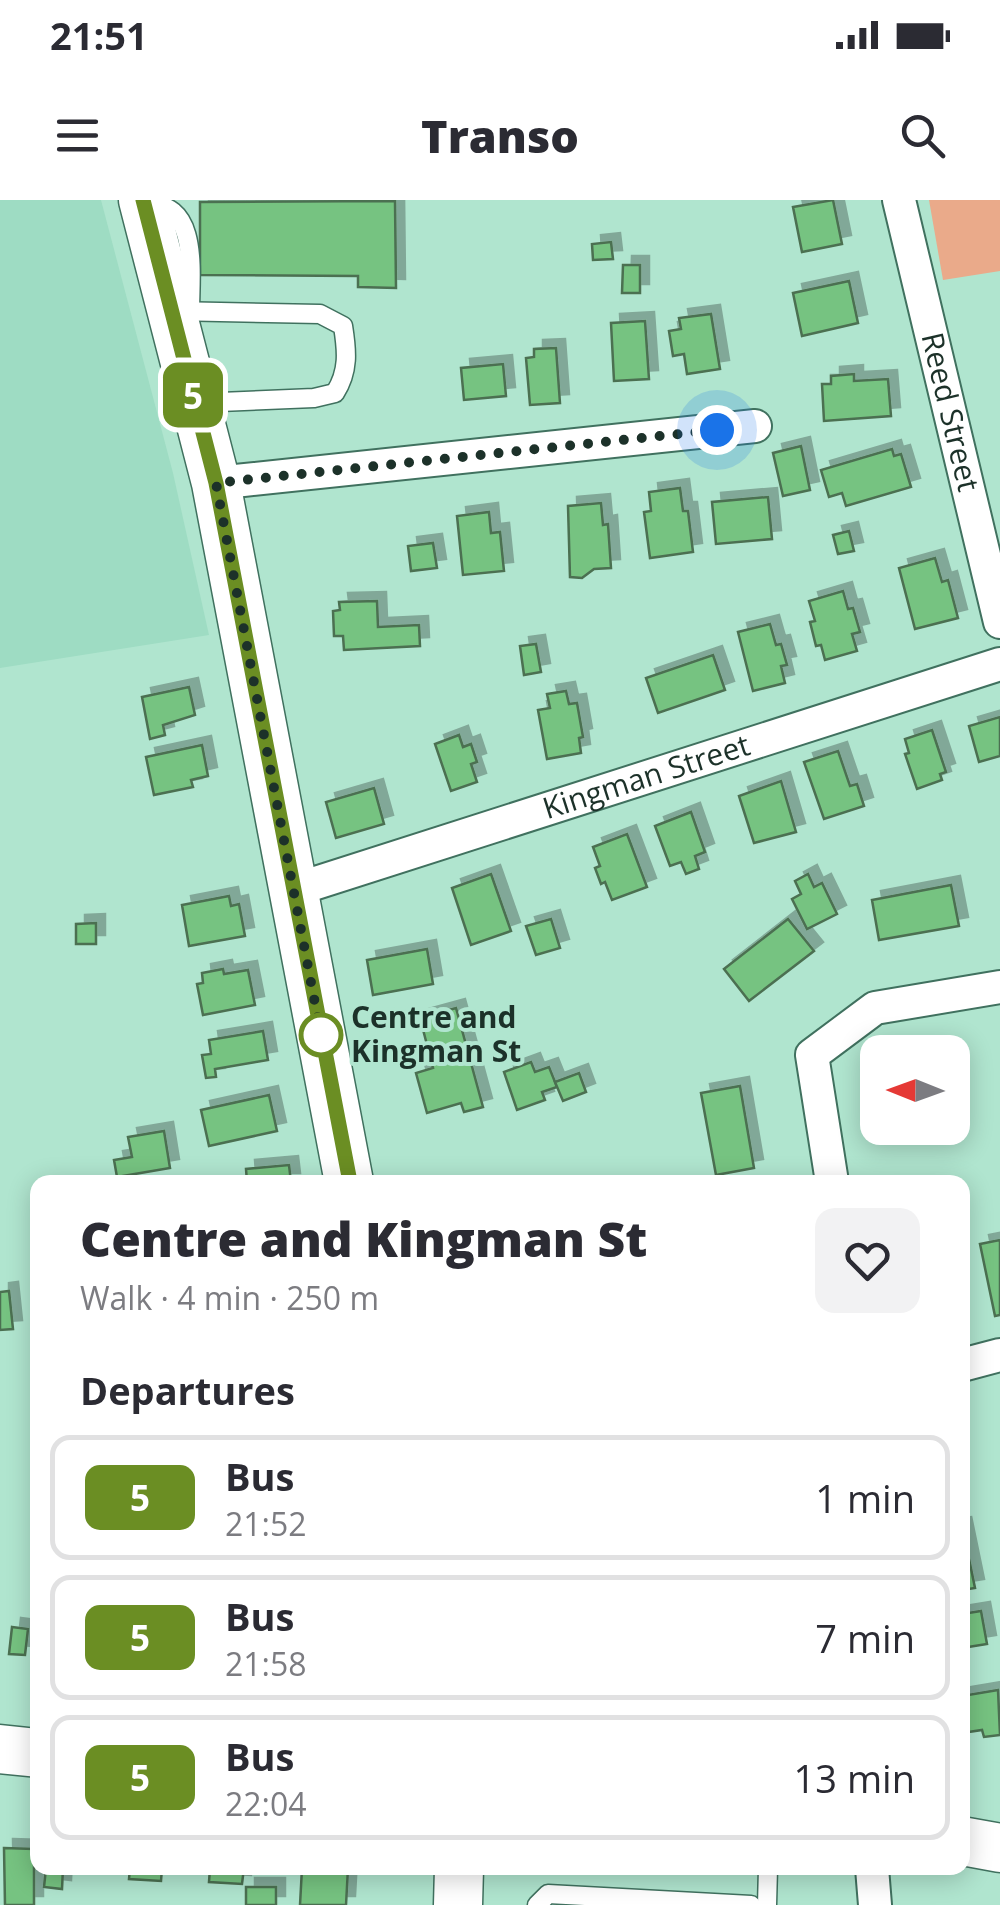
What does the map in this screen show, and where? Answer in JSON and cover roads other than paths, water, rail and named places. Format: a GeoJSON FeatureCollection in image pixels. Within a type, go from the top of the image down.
{"type":"FeatureCollection","features":[{"type":"Feature","properties":{"kind":"main road"},"geometry":{"type":"LineString","coordinates":[[144,203],[181,311],[195,403],[216,483],[349,1175]]}},
{"type":"Feature","properties":{"kind":"main road"},"geometry":{"type":"LineString","coordinates":[[0,1750],[30,1752]]}},
{"type":"Feature","properties":{"kind":"main road"},"geometry":{"type":"LineString","coordinates":[[970,1842],[1000,1848]]}},
{"type":"Feature","properties":{"kind":"main road"},"geometry":{"type":"LineString","coordinates":[[458,1905],[459,1875]]}},
{"type":"Feature","properties":{"kind":"street","name":"Reed Street"},"geometry":{"type":"LineString","coordinates":[[900,200],[1000,622]]}},
{"type":"Feature","properties":{"kind":"street"},"geometry":{"type":"LineString","coordinates":[[216,483],[756,426]]}},
{"type":"Feature","properties":{"kind":"street","name":"Kingman Street"},"geometry":{"type":"LineString","coordinates":[[294,890],[1000,664]]}},
{"type":"Feature","properties":{"kind":"street"},"geometry":{"type":"LineString","coordinates":[[831,1175],[812,1055],[874,1008],[1000,987]]}},
{"type":"Feature","properties":{"kind":"street"},"geometry":{"type":"LineString","coordinates":[[970,1363],[1000,1356]]}},
{"type":"Feature","properties":{"kind":"street"},"geometry":{"type":"LineString","coordinates":[[873,1875],[875,1905]]}},
{"type":"Feature","properties":{"kind":"lane"},"geometry":{"type":"LineString","coordinates":[[181,311],[320,314],[343,326],[347,353],[344,379],[335,393],[314,398],[195,403]]}},
{"type":"Feature","properties":{"kind":"lane"},"geometry":{"type":"LineString","coordinates":[[768,1875],[768,1905]]}},
{"type":"Feature","properties":{"kind":"lane"},"geometry":{"type":"LineString","coordinates":[[537,1905],[548,1894],[752,1905]]}},
{"type":"Feature","properties":{"kind":"place","name":"Centre and Kingman St"},"geometry":{"type":"Point","coordinates":[321,1035]}}]}
